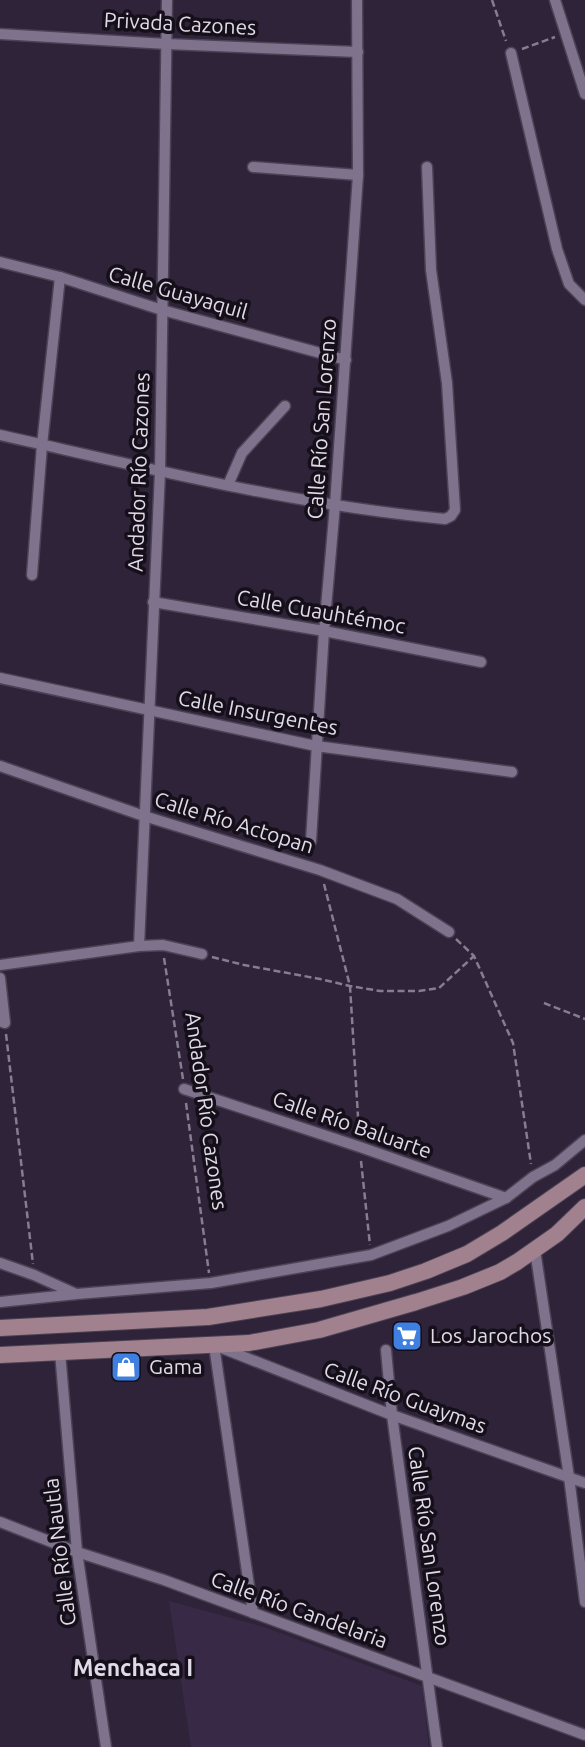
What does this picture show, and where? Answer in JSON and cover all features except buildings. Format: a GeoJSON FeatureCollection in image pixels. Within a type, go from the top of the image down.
{"type":"FeatureCollection","features":[{"type":"Feature","properties":{"kind":"main road"},"geometry":{"type":"LineString","coordinates":[[0,1328],[208,1317],[321,1299],[390,1283],[467,1254],[585,1175]]}},
{"type":"Feature","properties":{"kind":"main road"},"geometry":{"type":"LineString","coordinates":[[0,1355],[249,1343],[319,1330],[463,1287],[500,1272],[582,1215]]}},
{"type":"Feature","properties":{"kind":"street","name":"Andador Río Cazones"},"geometry":{"type":"LineString","coordinates":[[139,946],[160,472],[167,0]]}},
{"type":"Feature","properties":{"kind":"street","name":"Calle Río San Lorenzo"},"geometry":{"type":"LineString","coordinates":[[311,841],[358,175],[357,0]]}},
{"type":"Feature","properties":{"kind":"street"},"geometry":{"type":"LineString","coordinates":[[555,0],[585,94]]}},
{"type":"Feature","properties":{"kind":"street","name":"Privada Cazones"},"geometry":{"type":"LineString","coordinates":[[0,33],[167,44],[358,52]]}},
{"type":"Feature","properties":{"kind":"street"},"geometry":{"type":"LineString","coordinates":[[511,53],[557,249],[569,284],[585,300]]}},
{"type":"Feature","properties":{"kind":"street"},"geometry":{"type":"LineString","coordinates":[[253,167],[358,175]]}},
{"type":"Feature","properties":{"kind":"street"},"geometry":{"type":"LineString","coordinates":[[0,435],[160,472],[335,506],[444,519],[451,516],[455,510],[447,383],[431,270],[427,167]]}},
{"type":"Feature","properties":{"kind":"street","name":"Calle Guayaquil"},"geometry":{"type":"LineString","coordinates":[[0,262],[346,360]]}},
{"type":"Feature","properties":{"kind":"street"},"geometry":{"type":"LineString","coordinates":[[32,575],[42,445],[60,277]]}},
{"type":"Feature","properties":{"kind":"street"},"geometry":{"type":"LineString","coordinates":[[228,485],[242,453],[285,406]]}},
{"type":"Feature","properties":{"kind":"street","name":"Calle Cuauhtémoc"},"geometry":{"type":"LineString","coordinates":[[153,602],[324,631],[481,662]]}},
{"type":"Feature","properties":{"kind":"street","name":"Calle Insurgentes"},"geometry":{"type":"LineString","coordinates":[[0,678],[316,746],[512,772]]}},
{"type":"Feature","properties":{"kind":"street","name":"Calle Río Actopan"},"geometry":{"type":"LineString","coordinates":[[0,766],[144,816],[320,870],[397,899],[449,932]]}},
{"type":"Feature","properties":{"kind":"street"},"geometry":{"type":"LineString","coordinates":[[0,965],[139,946],[163,945],[202,954]]}},
{"type":"Feature","properties":{"kind":"street"},"geometry":{"type":"LineString","coordinates":[[0,978],[3,1022]]}},
{"type":"Feature","properties":{"kind":"street","name":"Calle Río Baluarte"},"geometry":{"type":"LineString","coordinates":[[184,1089],[506,1198]]}},
{"type":"Feature","properties":{"kind":"street"},"geometry":{"type":"LineString","coordinates":[[0,1302],[211,1283],[371,1255],[448,1226],[506,1198],[533,1177],[555,1165],[585,1140]]}},
{"type":"Feature","properties":{"kind":"street"},"geometry":{"type":"LineString","coordinates":[[535,1250],[585,1602]]}},
{"type":"Feature","properties":{"kind":"street"},"geometry":{"type":"LineString","coordinates":[[0,1263],[77,1294]]}},
{"type":"Feature","properties":{"kind":"street"},"geometry":{"type":"LineString","coordinates":[[214,1345],[253,1613]]}},
{"type":"Feature","properties":{"kind":"street","name":"Calle Río Guaymas"},"geometry":{"type":"LineString","coordinates":[[214,1345],[392,1415],[585,1483]]}},
{"type":"Feature","properties":{"kind":"street","name":"Calle Río San Lorenzo"},"geometry":{"type":"LineString","coordinates":[[386,1350],[392,1415],[437,1747]]}},
{"type":"Feature","properties":{"kind":"street","name":"Calle Río Nautla"},"geometry":{"type":"LineString","coordinates":[[60,1352],[77,1552],[106,1747]]}},
{"type":"Feature","properties":{"kind":"street","name":"Calle Río Candelaria"},"geometry":{"type":"LineString","coordinates":[[0,1522],[585,1735]]}},
{"type":"Feature","properties":{"kind":"path"},"geometry":{"type":"LineString","coordinates":[[492,0],[511,53],[566,33]]}},
{"type":"Feature","properties":{"kind":"path"},"geometry":{"type":"LineString","coordinates":[[320,870],[350,986],[360,1147],[371,1255]]}},
{"type":"Feature","properties":{"kind":"path"},"geometry":{"type":"LineString","coordinates":[[449,932],[474,956],[513,1043],[533,1177]]}},
{"type":"Feature","properties":{"kind":"path","name":"Andador Río Cazones"},"geometry":{"type":"LineString","coordinates":[[163,945],[211,1283]]}},
{"type":"Feature","properties":{"kind":"path"},"geometry":{"type":"LineString","coordinates":[[202,954],[244,965],[380,991],[439,988],[474,956]]}},
{"type":"Feature","properties":{"kind":"path"},"geometry":{"type":"LineString","coordinates":[[544,1003],[585,1019]]}},
{"type":"Feature","properties":{"kind":"path"},"geometry":{"type":"LineString","coordinates":[[3,1022],[34,1275]]}},
{"type":"Feature","properties":{"kind":"shaded area"},"geometry":{"type":"Polygon","coordinates":[[[169,1601],[264,1627],[422,1686],[429,1747],[191,1747],[169,1601]]]}},
{"type":"Feature","properties":{"kind":"place","name":"Los Jarochos"},"geometry":{"type":"Point","coordinates":[407,1336]}},
{"type":"Feature","properties":{"kind":"place","name":"Gama"},"geometry":{"type":"Point","coordinates":[126,1367]}},
{"type":"Feature","properties":{"kind":"district","name":"Menchaca I"},"geometry":{"type":"Point","coordinates":[133,1668]}}]}
